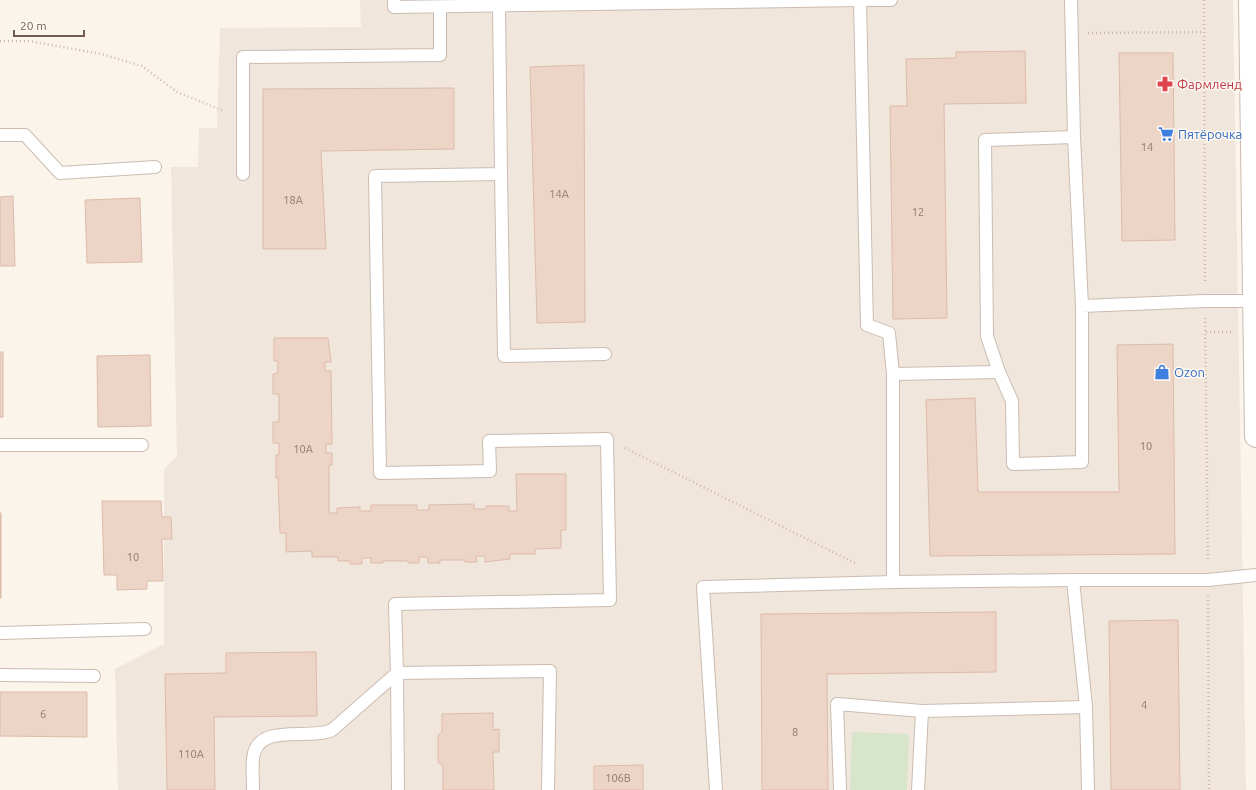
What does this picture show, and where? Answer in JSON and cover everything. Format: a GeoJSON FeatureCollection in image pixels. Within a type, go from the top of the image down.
{"type":"FeatureCollection","features":[{"type":"Feature","properties":{"kind":"street"},"geometry":{"type":"LineString","coordinates":[[1250,0],[1253,107],[1253,301],[1256,436]]}},
{"type":"Feature","properties":{"kind":"lane"},"geometry":{"type":"LineString","coordinates":[[394,0],[394,7],[499,6],[567,2],[891,0]]}},
{"type":"Feature","properties":{"kind":"lane"},"geometry":{"type":"LineString","coordinates":[[860,0],[867,325],[889,333],[893,374],[893,582]]}},
{"type":"Feature","properties":{"kind":"lane"},"geometry":{"type":"LineString","coordinates":[[1071,0],[1074,138],[1082,306],[1082,462],[1013,464],[1012,401],[999,372],[987,336],[985,140],[1074,138]]}},
{"type":"Feature","properties":{"kind":"lane"},"geometry":{"type":"LineString","coordinates":[[499,6],[504,356],[604,354]]}},
{"type":"Feature","properties":{"kind":"lane"},"geometry":{"type":"LineString","coordinates":[[243,174],[243,58],[440,55],[440,7]]}},
{"type":"Feature","properties":{"kind":"lane"},"geometry":{"type":"LineString","coordinates":[[0,135],[25,135],[60,173],[155,167]]}},
{"type":"Feature","properties":{"kind":"lane"},"geometry":{"type":"LineString","coordinates":[[398,790],[395,604],[610,600],[607,439],[489,441],[490,471],[380,473],[375,176],[501,174]]}},
{"type":"Feature","properties":{"kind":"lane"},"geometry":{"type":"LineString","coordinates":[[1082,306],[1205,300],[1253,301]]}},
{"type":"Feature","properties":{"kind":"lane"},"geometry":{"type":"LineString","coordinates":[[893,374],[999,372]]}},
{"type":"Feature","properties":{"kind":"lane"},"geometry":{"type":"LineString","coordinates":[[0,445],[142,445]]}},
{"type":"Feature","properties":{"kind":"lane"},"geometry":{"type":"LineString","coordinates":[[716,790],[703,587],[893,582],[1208,580],[1256,574]]}},
{"type":"Feature","properties":{"kind":"lane"},"geometry":{"type":"LineString","coordinates":[[1073,580],[1086,707],[1088,790]]}},
{"type":"Feature","properties":{"kind":"lane"},"geometry":{"type":"LineString","coordinates":[[0,633],[145,629]]}},
{"type":"Feature","properties":{"kind":"lane"},"geometry":{"type":"LineString","coordinates":[[253,790],[253,758],[256,746],[265,738],[278,735],[321,734],[332,730],[397,673],[550,671],[548,790]]}},
{"type":"Feature","properties":{"kind":"lane"},"geometry":{"type":"LineString","coordinates":[[0,675],[94,676]]}},
{"type":"Feature","properties":{"kind":"lane"},"geometry":{"type":"LineString","coordinates":[[840,790],[837,704],[922,710],[1086,707]]}},
{"type":"Feature","properties":{"kind":"lane"},"geometry":{"type":"LineString","coordinates":[[918,790],[922,710]]}},
{"type":"Feature","properties":{"kind":"path"},"geometry":{"type":"LineString","coordinates":[[1204,0],[1209,790]]}},
{"type":"Feature","properties":{"kind":"path"},"geometry":{"type":"LineString","coordinates":[[1071,33],[1204,32]]}},
{"type":"Feature","properties":{"kind":"path"},"geometry":{"type":"LineString","coordinates":[[0,41],[29,41],[87,51],[142,66],[177,92],[243,119]]}},
{"type":"Feature","properties":{"kind":"path"},"geometry":{"type":"LineString","coordinates":[[607,439],[858,564]]}},
{"type":"Feature","properties":{"kind":"shaded area"},"geometry":{"type":"Polygon","coordinates":[[[360,0],[1233,0],[1246,790],[118,790],[115,669],[164,644],[164,469],[177,456],[171,167],[198,167],[199,128],[217,128],[220,28],[361,27],[360,0]]]}},
{"type":"Feature","properties":{"kind":"green space"},"geometry":{"type":"Polygon","coordinates":[[[852,732],[909,734],[907,790],[850,790],[852,732]]]}},
{"type":"Feature","properties":{"kind":"building"},"geometry":{"type":"Polygon","coordinates":[[[1025,51],[1026,103],[944,104],[947,318],[893,319],[890,106],[907,106],[906,59],[956,58],[956,52],[1025,51]]]}},
{"type":"Feature","properties":{"kind":"building"},"geometry":{"type":"Polygon","coordinates":[[[1119,53],[1173,53],[1175,240],[1122,241],[1119,53]]]}},
{"type":"Feature","properties":{"kind":"building"},"geometry":{"type":"Polygon","coordinates":[[[584,65],[585,322],[537,323],[530,67],[584,65]]]}},
{"type":"Feature","properties":{"kind":"building"},"geometry":{"type":"Polygon","coordinates":[[[454,88],[454,149],[321,151],[326,249],[263,249],[263,89],[454,88]]]}},
{"type":"Feature","properties":{"kind":"building"},"geometry":{"type":"Polygon","coordinates":[[[13,196],[15,266],[0,266],[0,197],[13,196]]]}},
{"type":"Feature","properties":{"kind":"building"},"geometry":{"type":"Polygon","coordinates":[[[140,198],[142,262],[87,263],[85,200],[140,198]]]}},
{"type":"Feature","properties":{"kind":"building"},"geometry":{"type":"Polygon","coordinates":[[[274,338],[328,338],[331,362],[325,362],[325,371],[331,371],[332,444],[326,444],[326,453],[332,453],[332,465],[329,465],[329,513],[337,513],[337,508],[360,507],[360,511],[371,511],[371,505],[417,505],[417,510],[429,510],[429,505],[474,504],[474,509],[486,509],[486,506],[509,506],[509,511],[517,511],[516,474],[566,474],[566,530],[561,530],[561,548],[535,549],[535,554],[510,554],[510,559],[485,562],[485,556],[476,556],[477,562],[465,562],[465,560],[440,560],[440,563],[428,563],[428,557],[419,557],[419,563],[408,563],[408,561],[383,561],[383,563],[371,563],[371,558],[362,558],[362,564],[350,564],[350,561],[338,561],[338,557],[312,557],[312,551],[286,552],[286,533],[280,533],[278,478],[276,478],[276,455],[279,455],[279,443],[273,443],[273,422],[279,422],[279,394],[273,394],[273,374],[278,373],[278,361],[274,361],[274,338]]]}},
{"type":"Feature","properties":{"kind":"building"},"geometry":{"type":"Polygon","coordinates":[[[1173,344],[1175,554],[930,556],[926,400],[975,398],[978,492],[1119,492],[1117,345],[1173,344]]]}},
{"type":"Feature","properties":{"kind":"building"},"geometry":{"type":"Polygon","coordinates":[[[0,352],[3,352],[3,417],[0,417],[0,352]]]}},
{"type":"Feature","properties":{"kind":"building"},"geometry":{"type":"Polygon","coordinates":[[[150,355],[151,426],[98,427],[97,356],[150,355]]]}},
{"type":"Feature","properties":{"kind":"building"},"geometry":{"type":"Polygon","coordinates":[[[102,501],[161,501],[162,517],[171,517],[172,539],[162,539],[163,581],[147,581],[147,589],[117,590],[117,575],[104,575],[102,501]]]}},
{"type":"Feature","properties":{"kind":"building"},"geometry":{"type":"Polygon","coordinates":[[[1,513],[1,598],[0,598],[1,513]]]}},
{"type":"Feature","properties":{"kind":"building"},"geometry":{"type":"Polygon","coordinates":[[[996,612],[996,672],[827,674],[828,790],[762,790],[761,614],[996,612]]]}},
{"type":"Feature","properties":{"kind":"building"},"geometry":{"type":"Polygon","coordinates":[[[1178,620],[1180,790],[1111,790],[1109,621],[1178,620]]]}},
{"type":"Feature","properties":{"kind":"building"},"geometry":{"type":"Polygon","coordinates":[[[316,652],[317,716],[214,717],[215,790],[167,790],[165,674],[226,673],[226,653],[316,652]]]}},
{"type":"Feature","properties":{"kind":"building"},"geometry":{"type":"Polygon","coordinates":[[[0,692],[87,692],[87,737],[0,736],[0,692]]]}},
{"type":"Feature","properties":{"kind":"building"},"geometry":{"type":"Polygon","coordinates":[[[493,713],[493,730],[499,729],[499,752],[493,752],[494,790],[443,790],[443,766],[438,762],[438,736],[442,731],[442,714],[493,713]]]}},
{"type":"Feature","properties":{"kind":"building"},"geometry":{"type":"Polygon","coordinates":[[[643,765],[643,790],[594,790],[594,766],[643,765]]]}},
{"type":"Feature","properties":{"kind":"place","name":"Фармленд"},"geometry":{"type":"Point","coordinates":[1165,84]}},
{"type":"Feature","properties":{"kind":"place","name":"Пятёрочка"},"geometry":{"type":"Point","coordinates":[1166,134]}},
{"type":"Feature","properties":{"kind":"place","name":"Ozon"},"geometry":{"type":"Point","coordinates":[1162,372]}}]}
